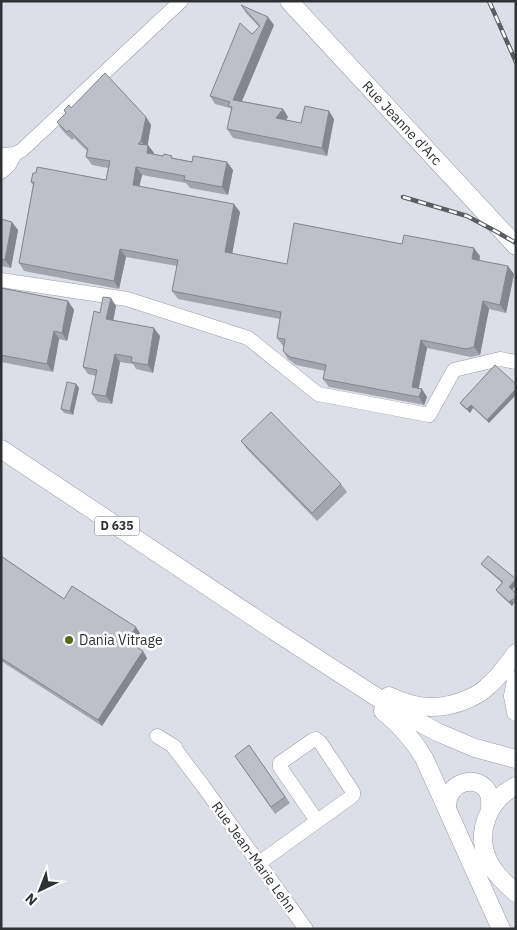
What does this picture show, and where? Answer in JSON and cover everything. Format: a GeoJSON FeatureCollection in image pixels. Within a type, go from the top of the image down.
{"type":"FeatureCollection","features":[{"type":"Feature","properties":{"kind":"main road","name":"Rue Jeanne d'Arc"},"geometry":{"type":"LineString","coordinates":[[289,1],[516,246]]}},
{"type":"Feature","properties":{"kind":"main road","name":"D 635"},"geometry":{"type":"LineString","coordinates":[[1,449],[395,710],[437,732],[475,748],[516,759]]}},
{"type":"Feature","properties":{"kind":"main road"},"geometry":{"type":"LineString","coordinates":[[232,603],[388,695],[415,706],[429,708],[444,707],[460,703],[475,696],[487,688],[516,653]]}},
{"type":"Feature","properties":{"kind":"main road"},"geometry":{"type":"LineString","coordinates":[[276,632],[382,710],[407,732],[424,758],[503,926]]}},
{"type":"Feature","properties":{"kind":"main road"},"geometry":{"type":"LineString","coordinates":[[516,680],[513,696],[516,712]]}},
{"type":"Feature","properties":{"kind":"main road"},"geometry":{"type":"LineString","coordinates":[[448,809],[450,793],[460,784],[468,782],[476,783],[483,787],[488,794],[490,810]]}},
{"type":"Feature","properties":{"kind":"main road"},"geometry":{"type":"LineString","coordinates":[[516,786],[503,795],[490,810],[483,828],[483,845],[488,860],[505,884],[516,892]]}},
{"type":"Feature","properties":{"kind":"street"},"geometry":{"type":"LineString","coordinates":[[1,158],[4,155],[15,154],[22,150],[181,1]]}},
{"type":"Feature","properties":{"kind":"street"},"geometry":{"type":"LineString","coordinates":[[1,172],[9,165],[15,154]]}},
{"type":"Feature","properties":{"kind":"street"},"geometry":{"type":"LineString","coordinates":[[1,280],[127,299],[248,338],[318,394],[428,415],[454,370],[500,359],[516,362]]}},
{"type":"Feature","properties":{"kind":"street","name":"Rue Jean-Marie Lehn"},"geometry":{"type":"LineString","coordinates":[[157,736],[174,746],[306,929]]}},
{"type":"Feature","properties":{"kind":"street"},"geometry":{"type":"LineString","coordinates":[[259,863],[353,795],[353,792],[320,742],[316,739],[280,763],[280,767],[317,821]]}},
{"type":"Feature","properties":{"kind":"building"},"geometry":{"type":"Polygon","coordinates":[[[241,5],[268,17],[233,100],[283,109],[276,118],[301,123],[305,106],[329,111],[322,148],[227,129],[232,107],[228,106],[230,102],[210,96],[240,23],[252,34],[260,26],[241,5]]]}},
{"type":"Feature","properties":{"kind":"building"},"geometry":{"type":"Polygon","coordinates":[[[105,73],[146,117],[141,141],[138,144],[148,145],[147,153],[163,156],[164,154],[172,156],[171,158],[192,162],[193,156],[227,162],[222,187],[184,180],[185,176],[136,167],[133,185],[234,204],[225,252],[287,264],[294,223],[402,244],[404,235],[474,248],[472,259],[508,266],[500,305],[483,301],[474,347],[466,349],[421,340],[412,387],[422,389],[419,397],[323,379],[326,365],[290,357],[283,351],[285,339],[277,338],[281,312],[172,291],[178,260],[120,249],[114,281],[19,263],[34,182],[31,182],[37,167],[106,180],[110,161],[86,157],[88,149],[69,130],[67,132],[57,122],[66,113],[64,110],[69,105],[71,108],[105,73]]]}},
{"type":"Feature","properties":{"kind":"building"},"geometry":{"type":"Polygon","coordinates":[[[1,219],[12,222],[5,260],[1,259],[1,219]]]}},
{"type":"Feature","properties":{"kind":"building"},"geometry":{"type":"Polygon","coordinates":[[[1,288],[68,301],[62,333],[54,331],[47,364],[1,355],[1,288]]]}},
{"type":"Feature","properties":{"kind":"building"},"geometry":{"type":"Polygon","coordinates":[[[103,297],[111,298],[106,319],[154,328],[148,365],[131,362],[132,357],[115,354],[106,396],[92,394],[97,370],[83,367],[94,311],[100,313],[103,297]]]}},
{"type":"Feature","properties":{"kind":"building"},"geometry":{"type":"Polygon","coordinates":[[[495,365],[516,384],[516,389],[487,420],[471,405],[467,409],[460,403],[495,365]]]}},
{"type":"Feature","properties":{"kind":"building"},"geometry":{"type":"Polygon","coordinates":[[[67,382],[76,384],[70,411],[61,409],[67,382]]]}},
{"type":"Feature","properties":{"kind":"building"},"geometry":{"type":"Polygon","coordinates":[[[271,412],[341,484],[312,513],[241,441],[271,412]]]}},
{"type":"Feature","properties":{"kind":"building","name":"Dania Vitrage"},"geometry":{"type":"Polygon","coordinates":[[[1,556],[64,599],[72,586],[136,627],[127,641],[143,651],[98,720],[1,658],[1,556]]]}},
{"type":"Feature","properties":{"kind":"building"},"geometry":{"type":"Polygon","coordinates":[[[488,556],[516,579],[509,587],[516,593],[516,598],[509,602],[496,590],[503,582],[481,564],[488,556]]]}},
{"type":"Feature","properties":{"kind":"building"},"geometry":{"type":"Polygon","coordinates":[[[249,745],[285,797],[271,807],[235,756],[249,745]]]}},
{"type":"Feature","properties":{"kind":"railway"},"geometry":{"type":"LineString","coordinates":[[489,1],[516,62]]}},
{"type":"Feature","properties":{"kind":"railway"},"geometry":{"type":"LineString","coordinates":[[403,197],[467,216],[516,243]]}},
{"type":"Feature","properties":{"kind":"place","name":"Dania Vitrage"},"geometry":{"type":"Point","coordinates":[69,640]}}]}
